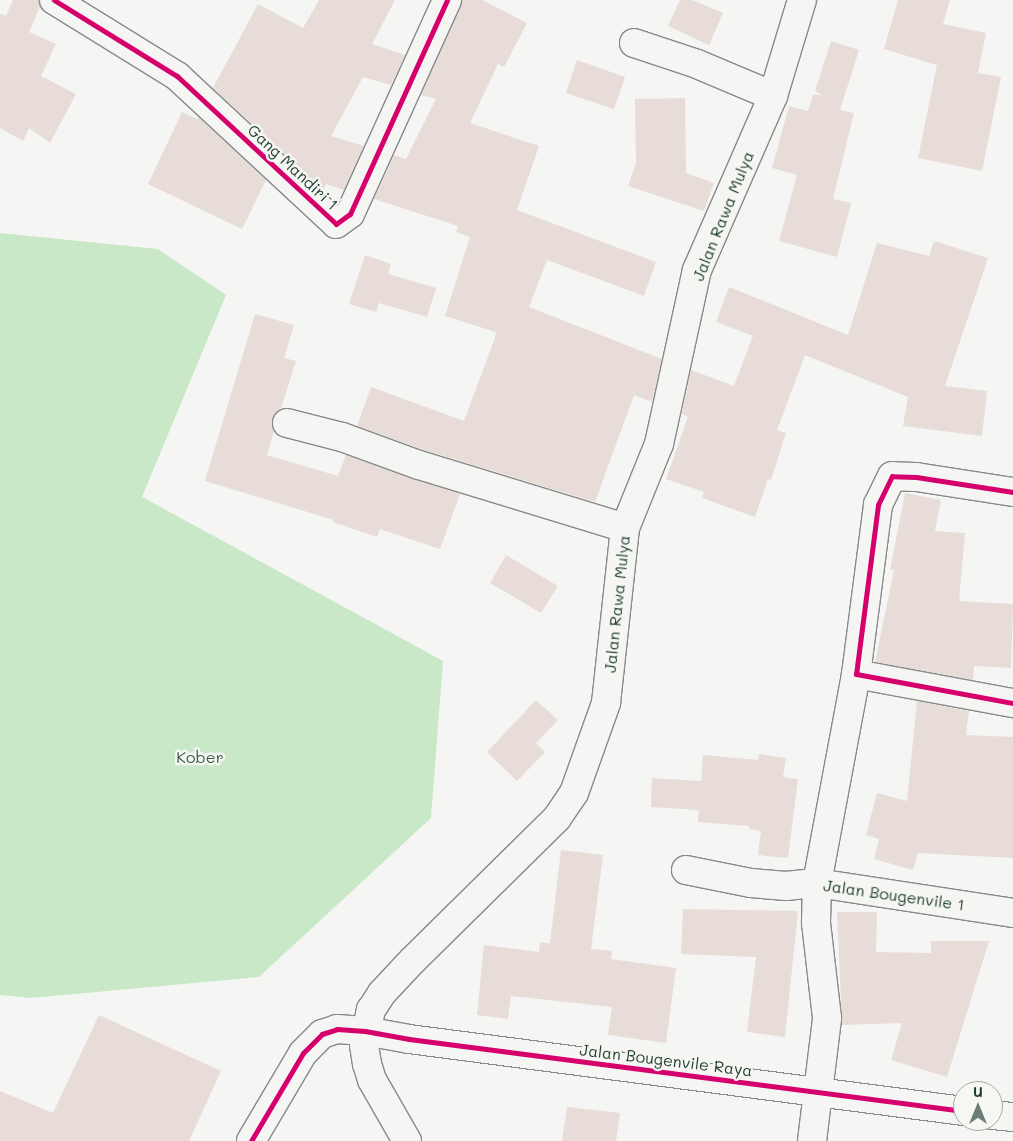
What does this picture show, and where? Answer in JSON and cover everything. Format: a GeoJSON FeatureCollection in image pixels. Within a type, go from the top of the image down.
{"type":"FeatureCollection","features":[{"type":"Feature","properties":{"kind":"street","name":"Gang Mandiri 1"},"geometry":{"type":"LineString","coordinates":[[54,0],[177,76],[336,224],[350,214],[447,0]]}},
{"type":"Feature","properties":{"kind":"street","name":"Jalan Rawa Mulya"},"geometry":{"type":"LineString","coordinates":[[407,1141],[372,1080],[364,1045],[365,1031],[371,1010],[382,993],[548,828],[574,793],[606,703],[625,528],[659,444],[697,270],[773,96],[802,0]]}},
{"type":"Feature","properties":{"kind":"street"},"geometry":{"type":"LineString","coordinates":[[634,43],[697,64],[773,96]]}},
{"type":"Feature","properties":{"kind":"street"},"geometry":{"type":"LineString","coordinates":[[287,423],[342,437],[419,465],[625,528]]}},
{"type":"Feature","properties":{"kind":"street"},"geometry":{"type":"LineString","coordinates":[[812,1141],[827,1018],[816,923],[817,883],[856,674],[878,505],[892,476],[916,477],[1013,492]]}},
{"type":"Feature","properties":{"kind":"street"},"geometry":{"type":"LineString","coordinates":[[856,674],[1013,704]]}},
{"type":"Feature","properties":{"kind":"street","name":"Jalan Bougenvile 1"},"geometry":{"type":"LineString","coordinates":[[686,870],[752,883],[786,886],[817,883],[1013,913]]}},
{"type":"Feature","properties":{"kind":"street","name":"Jalan Bougenvile Raya"},"geometry":{"type":"LineString","coordinates":[[252,1141],[303,1052],[322,1034],[337,1029],[365,1031],[409,1039],[953,1110]]}},
{"type":"Feature","properties":{"kind":"green space","name":"Kober"},"geometry":{"type":"Polygon","coordinates":[[[0,233],[158,249],[226,295],[142,497],[443,661],[431,818],[259,977],[31,998],[0,995],[0,233]]]}},
{"type":"Feature","properties":{"kind":"building"},"geometry":{"type":"Polygon","coordinates":[[[13,0],[38,0],[40,7],[29,32],[56,44],[41,76],[76,94],[50,143],[29,128],[23,141],[0,128],[0,14],[6,16],[13,0]]]}},
{"type":"Feature","properties":{"kind":"building"},"geometry":{"type":"Polygon","coordinates":[[[319,0],[395,0],[372,44],[405,55],[391,85],[363,77],[331,136],[364,146],[344,190],[326,184],[323,190],[213,88],[258,4],[303,28],[319,0]]]}},
{"type":"Feature","properties":{"kind":"building"},"geometry":{"type":"Polygon","coordinates":[[[462,0],[482,0],[527,23],[504,67],[498,64],[470,123],[539,146],[517,210],[656,262],[644,296],[547,260],[529,307],[662,359],[652,402],[634,395],[595,502],[424,450],[357,426],[371,387],[464,421],[495,338],[496,332],[445,316],[470,237],[456,232],[458,226],[374,199],[394,155],[406,159],[436,99],[421,95],[462,0]]]}},
{"type":"Feature","properties":{"kind":"building"},"geometry":{"type":"Polygon","coordinates":[[[680,0],[692,0],[723,13],[709,45],[668,26],[680,0]]]}},
{"type":"Feature","properties":{"kind":"building"},"geometry":{"type":"Polygon","coordinates":[[[898,0],[950,0],[943,24],[986,33],[978,73],[1001,77],[982,171],[918,158],[937,65],[884,49],[898,0]]]}},
{"type":"Feature","properties":{"kind":"building"},"geometry":{"type":"Polygon","coordinates":[[[831,41],[859,50],[840,110],[854,113],[833,199],[851,203],[837,257],[779,241],[797,175],[772,168],[789,106],[808,111],[813,95],[822,95],[815,91],[831,41]]]}},
{"type":"Feature","properties":{"kind":"building"},"geometry":{"type":"Polygon","coordinates":[[[577,60],[625,77],[614,109],[566,93],[577,60]]]}},
{"type":"Feature","properties":{"kind":"building"},"geometry":{"type":"Polygon","coordinates":[[[685,98],[686,173],[714,183],[704,211],[628,186],[636,163],[635,99],[685,98]]]}},
{"type":"Feature","properties":{"kind":"building"},"geometry":{"type":"Polygon","coordinates":[[[182,112],[197,119],[198,117],[266,180],[242,229],[148,184],[182,112]]]}},
{"type":"Feature","properties":{"kind":"building"},"geometry":{"type":"Polygon","coordinates":[[[934,241],[988,258],[945,386],[987,391],[982,436],[903,426],[908,397],[805,355],[777,430],[786,433],[771,480],[768,479],[755,517],[702,498],[704,492],[666,479],[688,417],[682,414],[691,370],[734,386],[753,336],[716,322],[729,287],[848,335],[877,243],[929,256],[934,241]]]}},
{"type":"Feature","properties":{"kind":"building"},"geometry":{"type":"Polygon","coordinates":[[[365,255],[391,264],[388,274],[436,288],[427,317],[379,303],[376,312],[349,304],[365,255]]]}},
{"type":"Feature","properties":{"kind":"building"},"geometry":{"type":"Polygon","coordinates":[[[255,314],[294,325],[284,358],[296,361],[280,410],[272,419],[274,431],[267,455],[338,476],[346,455],[460,494],[440,549],[380,529],[377,537],[333,522],[334,520],[205,481],[255,314]]]}},
{"type":"Feature","properties":{"kind":"building"},"geometry":{"type":"Polygon","coordinates":[[[905,493],[941,500],[935,531],[965,533],[959,601],[1013,604],[1011,668],[974,666],[973,680],[875,662],[894,570],[890,570],[905,493]]]}},
{"type":"Feature","properties":{"kind":"building"},"geometry":{"type":"Polygon","coordinates":[[[506,555],[558,586],[541,613],[490,583],[506,555]]]}},
{"type":"Feature","properties":{"kind":"building"},"geometry":{"type":"Polygon","coordinates":[[[536,700],[558,720],[536,743],[545,752],[517,781],[487,752],[536,700]]]}},
{"type":"Feature","properties":{"kind":"building"},"geometry":{"type":"Polygon","coordinates":[[[917,701],[969,711],[966,735],[1013,737],[1013,858],[918,853],[913,870],[874,859],[879,839],[866,835],[877,793],[907,801],[917,701]]]}},
{"type":"Feature","properties":{"kind":"building"},"geometry":{"type":"Polygon","coordinates":[[[759,754],[786,758],[783,777],[798,779],[788,858],[758,855],[761,831],[749,829],[749,826],[698,822],[699,810],[651,807],[652,778],[701,781],[703,755],[758,760],[759,754]]]}},
{"type":"Feature","properties":{"kind":"building"},"geometry":{"type":"Polygon","coordinates":[[[561,850],[603,855],[591,949],[612,951],[611,959],[676,968],[666,1043],[608,1035],[612,1007],[511,996],[508,1019],[477,1015],[484,945],[539,952],[540,942],[550,944],[561,850]]]}},
{"type":"Feature","properties":{"kind":"building"},"geometry":{"type":"Polygon","coordinates":[[[683,909],[798,911],[785,1037],[747,1032],[756,957],[681,954],[683,909]]]}},
{"type":"Feature","properties":{"kind":"building"},"geometry":{"type":"Polygon","coordinates":[[[837,912],[877,912],[876,952],[931,953],[931,941],[989,941],[947,1077],[891,1060],[902,1023],[842,1025],[837,912]]]}},
{"type":"Feature","properties":{"kind":"building"},"geometry":{"type":"Polygon","coordinates":[[[99,1015],[221,1071],[189,1141],[0,1141],[0,1091],[53,1113],[99,1015]]]}},
{"type":"Feature","properties":{"kind":"building"},"geometry":{"type":"Polygon","coordinates":[[[567,1107],[620,1113],[616,1141],[562,1141],[567,1107]]]}},
{"type":"Feature","properties":{"kind":"cycle path"},"geometry":{"type":"LineString","coordinates":[[54,0],[177,76],[336,224],[350,214],[447,0]]}},
{"type":"Feature","properties":{"kind":"cycle path"},"geometry":{"type":"LineString","coordinates":[[1013,492],[916,477],[892,476],[878,505],[856,674],[1013,703]]}},
{"type":"Feature","properties":{"kind":"cycle path"},"geometry":{"type":"LineString","coordinates":[[251,1141],[303,1053],[322,1034],[337,1029],[365,1031],[409,1039],[953,1110]]}}]}
